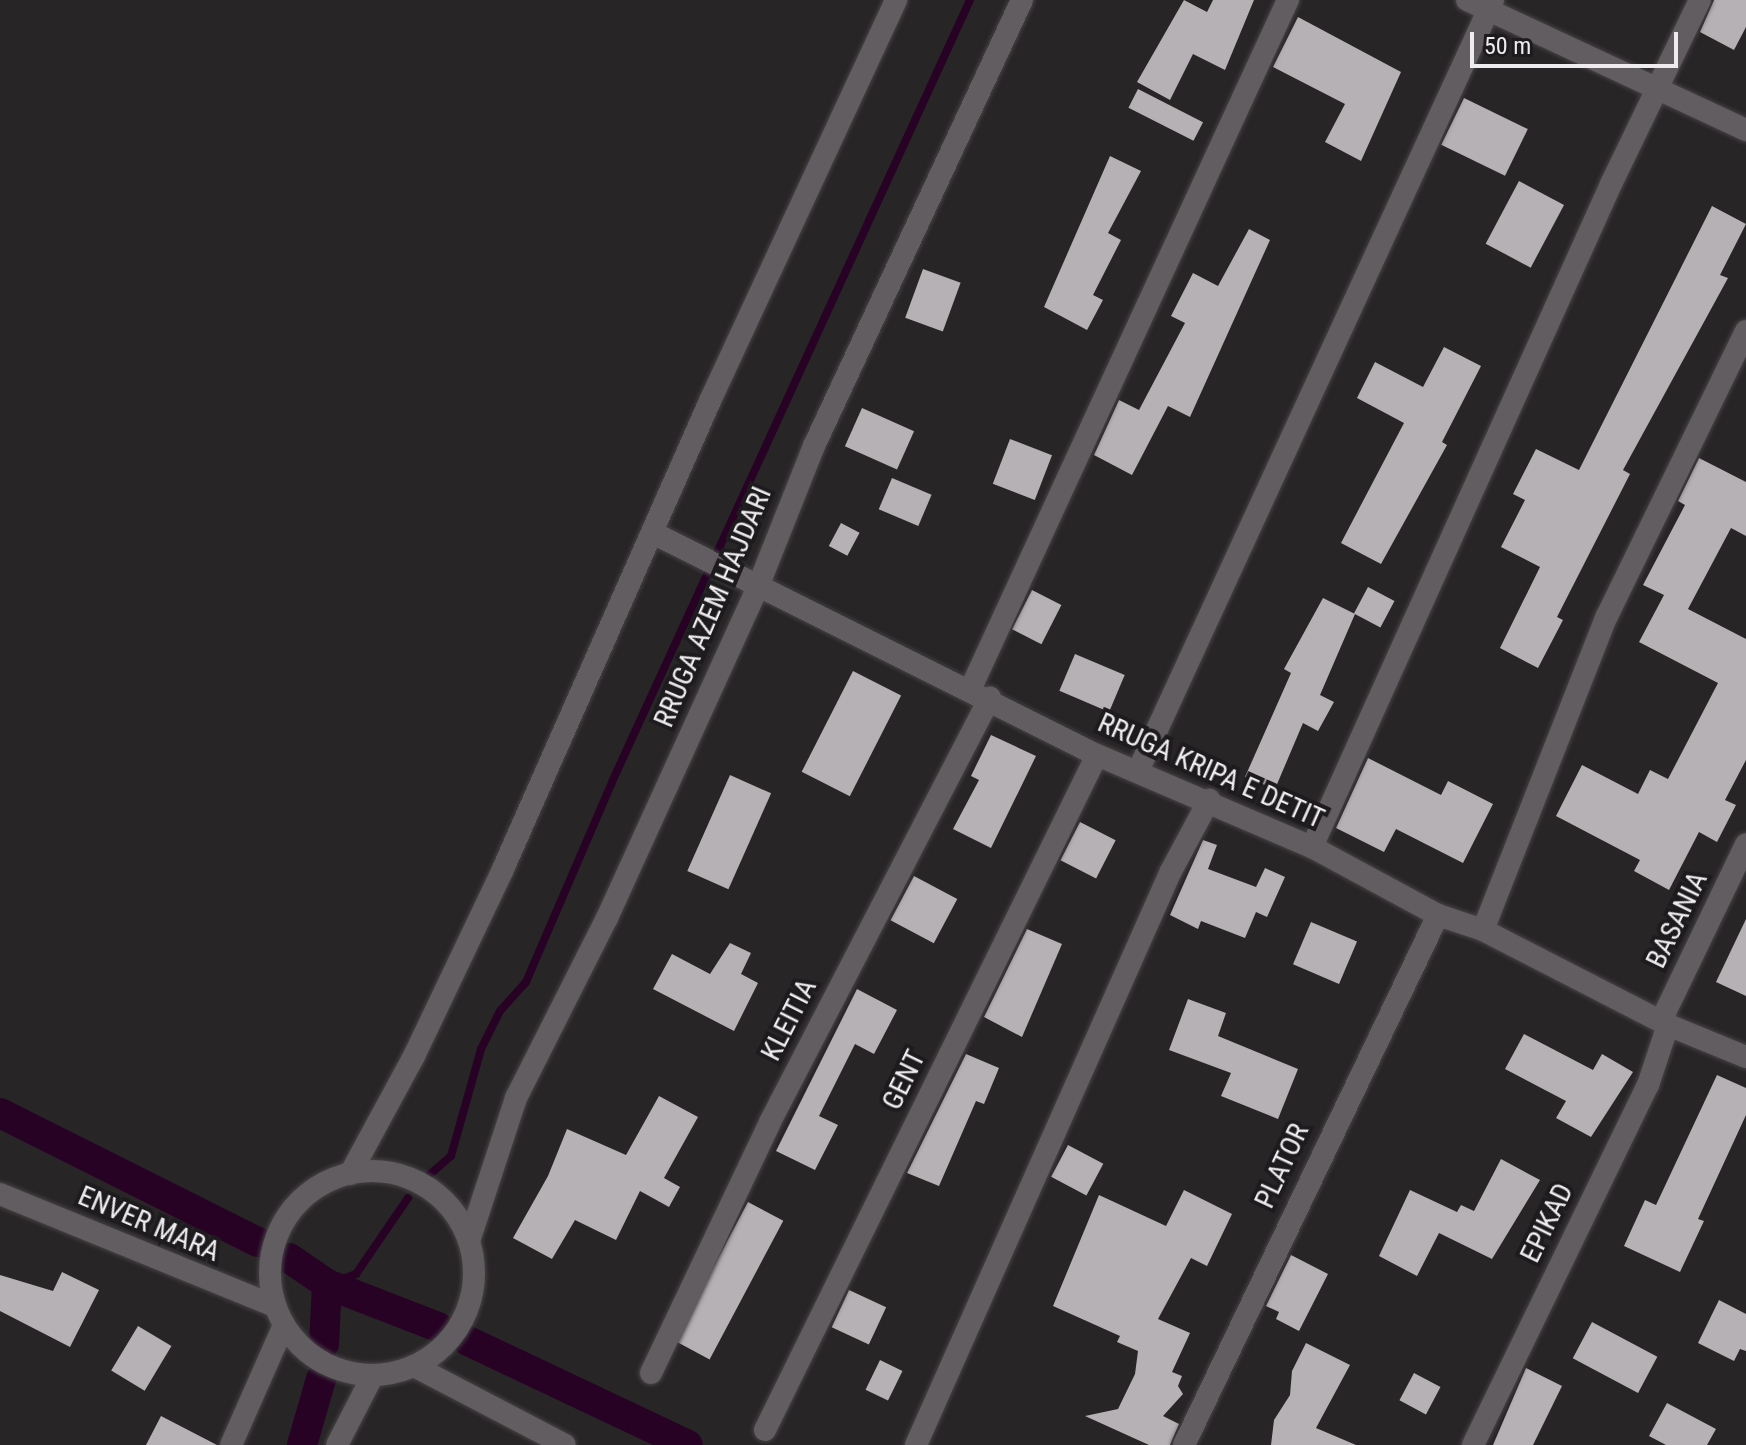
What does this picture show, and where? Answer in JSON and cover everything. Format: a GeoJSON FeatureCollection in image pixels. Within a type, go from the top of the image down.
{"type":"FeatureCollection","features":[{"type":"Feature","properties":{"kind":"street"},"geometry":{"type":"LineString","coordinates":[[350,1174],[414,1056],[503,869],[655,534],[710,401],[896,0]]}},
{"type":"Feature","properties":{"kind":"street","name":"RRUGA AZEM HAJDARI"},"geometry":{"type":"LineString","coordinates":[[469,1241],[516,1098],[607,918],[759,584],[814,446],[1022,0]]}},
{"type":"Feature","properties":{"kind":"street","name":"KLEITIA"},"geometry":{"type":"LineString","coordinates":[[651,1373],[980,694],[1288,0]]}},
{"type":"Feature","properties":{"kind":"street"},"geometry":{"type":"LineString","coordinates":[[1467,0],[1491,5],[1746,130]]}},
{"type":"Feature","properties":{"kind":"street"},"geometry":{"type":"LineString","coordinates":[[1312,847],[1656,87],[1672,67],[1700,0]]}},
{"type":"Feature","properties":{"kind":"street"},"geometry":{"type":"LineString","coordinates":[[1138,771],[1491,5]]}},
{"type":"Feature","properties":{"kind":"street"},"geometry":{"type":"LineString","coordinates":[[1483,930],[1607,616],[1746,331]]}},
{"type":"Feature","properties":{"kind":"street","name":"RRUGA KRIPA E DETIT"},"geometry":{"type":"LineString","coordinates":[[655,534],[1097,755],[1209,800],[1312,847],[1438,915],[1483,930],[1664,1023],[1746,1057]]}},
{"type":"Feature","properties":{"kind":"street","name":"GENT"},"geometry":{"type":"LineString","coordinates":[[765,1430],[1097,755]]}},
{"type":"Feature","properties":{"kind":"street"},"geometry":{"type":"LineString","coordinates":[[916,1445],[1171,871],[1209,800]]}},
{"type":"Feature","properties":{"kind":"street","name":"BASANIA"},"geometry":{"type":"LineString","coordinates":[[1664,1023],[1746,844]]}},
{"type":"Feature","properties":{"kind":"street","name":"PLATOR"},"geometry":{"type":"LineString","coordinates":[[1184,1445],[1408,968],[1438,915]]}},
{"type":"Feature","properties":{"kind":"street","name":"EPIKAD"},"geometry":{"type":"LineString","coordinates":[[1473,1445],[1648,1085],[1664,1023]]}},
{"type":"Feature","properties":{"kind":"street","name":"RRUGA AZEM HAJDARI"},"geometry":{"type":"LineString","coordinates":[[350,1174],[393,1174],[432,1190],[448,1204],[469,1241],[474,1283],[461,1323],[448,1341],[414,1366],[373,1375],[331,1367],[313,1356],[280,1315],[271,1263],[284,1223],[312,1191],[350,1174]]}},
{"type":"Feature","properties":{"kind":"street","name":"ENVER MARA"},"geometry":{"type":"LineString","coordinates":[[0,1194],[280,1315]]}},
{"type":"Feature","properties":{"kind":"street"},"geometry":{"type":"LineString","coordinates":[[231,1445],[280,1315]]}},
{"type":"Feature","properties":{"kind":"street"},"geometry":{"type":"LineString","coordinates":[[414,1366],[565,1445]]}},
{"type":"Feature","properties":{"kind":"street"},"geometry":{"type":"LineString","coordinates":[[337,1445],[373,1375]]}},
{"type":"Feature","properties":{"kind":"building"},"geometry":{"type":"Polygon","coordinates":[[[1184,0],[1207,12],[1213,0],[1254,0],[1225,70],[1193,54],[1170,100],[1137,82],[1184,0]]]}},
{"type":"Feature","properties":{"kind":"building"},"geometry":{"type":"Polygon","coordinates":[[[1714,0],[1746,0],[1746,27],[1734,50],[1700,32],[1714,0]]]}},
{"type":"Feature","properties":{"kind":"building"},"geometry":{"type":"Polygon","coordinates":[[[1298,17],[1401,72],[1361,161],[1325,142],[1345,104],[1273,67],[1298,17]]]}},
{"type":"Feature","properties":{"kind":"building"},"geometry":{"type":"Polygon","coordinates":[[[1138,89],[1203,122],[1194,141],[1128,108],[1138,89]]]}},
{"type":"Feature","properties":{"kind":"building"},"geometry":{"type":"Polygon","coordinates":[[[1464,98],[1528,129],[1505,176],[1441,145],[1464,98]]]}},
{"type":"Feature","properties":{"kind":"building"},"geometry":{"type":"Polygon","coordinates":[[[1110,156],[1141,171],[1108,233],[1121,240],[1093,295],[1103,300],[1087,330],[1044,307],[1110,156]]]}},
{"type":"Feature","properties":{"kind":"building"},"geometry":{"type":"Polygon","coordinates":[[[1519,181],[1564,205],[1531,268],[1486,244],[1519,181]]]}},
{"type":"Feature","properties":{"kind":"building"},"geometry":{"type":"Polygon","coordinates":[[[1712,206],[1746,224],[1720,275],[1728,278],[1623,470],[1630,474],[1557,617],[1563,620],[1538,668],[1500,648],[1540,567],[1501,547],[1525,500],[1513,494],[1536,449],[1579,470],[1712,206]]]}},
{"type":"Feature","properties":{"kind":"building"},"geometry":{"type":"Polygon","coordinates":[[[1249,229],[1270,240],[1190,417],[1168,406],[1132,475],[1094,455],[1119,400],[1139,410],[1185,323],[1171,316],[1193,273],[1218,286],[1249,229]]]}},
{"type":"Feature","properties":{"kind":"building"},"geometry":{"type":"Polygon","coordinates":[[[923,269],[961,283],[943,332],[905,318],[923,269]]]}},
{"type":"Feature","properties":{"kind":"building"},"geometry":{"type":"Polygon","coordinates":[[[1444,347],[1481,366],[1442,442],[1447,445],[1381,564],[1341,543],[1404,423],[1357,398],[1375,362],[1423,387],[1444,347]]]}},
{"type":"Feature","properties":{"kind":"building"},"geometry":{"type":"Polygon","coordinates":[[[862,408],[914,431],[897,470],[845,446],[862,408]]]}},
{"type":"Feature","properties":{"kind":"building"},"geometry":{"type":"Polygon","coordinates":[[[1010,439],[1052,455],[1035,500],[993,484],[1010,439]]]}},
{"type":"Feature","properties":{"kind":"building"},"geometry":{"type":"Polygon","coordinates":[[[1699,458],[1746,482],[1746,536],[1731,528],[1688,609],[1746,639],[1746,760],[1725,800],[1736,805],[1717,842],[1699,832],[1669,890],[1634,871],[1640,860],[1556,816],[1582,765],[1638,794],[1650,770],[1668,779],[1718,683],[1639,642],[1664,595],[1643,585],[1685,505],[1678,501],[1699,458]]]}},
{"type":"Feature","properties":{"kind":"building"},"geometry":{"type":"Polygon","coordinates":[[[892,478],[932,495],[918,526],[879,509],[892,478]]]}},
{"type":"Feature","properties":{"kind":"building"},"geometry":{"type":"Polygon","coordinates":[[[841,523],[860,533],[847,556],[829,546],[841,523]]]}},
{"type":"Feature","properties":{"kind":"building"},"geometry":{"type":"Polygon","coordinates":[[[1368,587],[1394,601],[1380,628],[1354,613],[1368,587]]]}},
{"type":"Feature","properties":{"kind":"building"},"geometry":{"type":"Polygon","coordinates":[[[1032,590],[1061,605],[1041,644],[1012,629],[1032,590]]]}},
{"type":"Feature","properties":{"kind":"building"},"geometry":{"type":"Polygon","coordinates":[[[1323,598],[1355,614],[1320,695],[1334,702],[1318,731],[1303,723],[1275,789],[1245,777],[1291,673],[1284,669],[1323,598]]]}},
{"type":"Feature","properties":{"kind":"building"},"geometry":{"type":"Polygon","coordinates":[[[1075,654],[1125,675],[1109,712],[1059,691],[1075,654]]]}},
{"type":"Feature","properties":{"kind":"building"},"geometry":{"type":"Polygon","coordinates":[[[853,671],[901,696],[850,796],[802,772],[853,671]]]}},
{"type":"Feature","properties":{"kind":"building"},"geometry":{"type":"Polygon","coordinates":[[[991,735],[1036,756],[991,848],[953,829],[979,780],[971,776],[991,735]]]}},
{"type":"Feature","properties":{"kind":"building"},"geometry":{"type":"Polygon","coordinates":[[[1368,758],[1441,795],[1448,781],[1493,804],[1463,863],[1396,829],[1384,852],[1336,828],[1368,758]]]}},
{"type":"Feature","properties":{"kind":"building"},"geometry":{"type":"Polygon","coordinates":[[[730,775],[771,793],[728,889],[687,871],[730,775]]]}},
{"type":"Feature","properties":{"kind":"building"},"geometry":{"type":"Polygon","coordinates":[[[1080,822],[1116,840],[1096,878],[1060,860],[1080,822]]]}},
{"type":"Feature","properties":{"kind":"building"},"geometry":{"type":"Polygon","coordinates":[[[1203,840],[1217,845],[1208,869],[1256,887],[1265,868],[1285,877],[1267,917],[1256,912],[1245,938],[1201,921],[1198,929],[1170,915],[1203,840]]]}},
{"type":"Feature","properties":{"kind":"building"},"geometry":{"type":"Polygon","coordinates":[[[914,876],[957,899],[934,943],[891,920],[914,876]]]}},
{"type":"Feature","properties":{"kind":"building"},"geometry":{"type":"Polygon","coordinates":[[[1746,919],[1746,996],[1716,982],[1746,919]]]}},
{"type":"Feature","properties":{"kind":"building"},"geometry":{"type":"Polygon","coordinates":[[[1311,922],[1357,942],[1339,984],[1293,964],[1311,922]]]}},
{"type":"Feature","properties":{"kind":"building"},"geometry":{"type":"Polygon","coordinates":[[[1027,929],[1062,944],[1022,1037],[984,1017],[1027,929]]]}},
{"type":"Feature","properties":{"kind":"building"},"geometry":{"type":"Polygon","coordinates":[[[730,943],[751,953],[741,974],[758,983],[734,1031],[653,989],[672,954],[710,974],[730,943]]]}},
{"type":"Feature","properties":{"kind":"building"},"geometry":{"type":"Polygon","coordinates":[[[857,989],[897,1010],[874,1054],[855,1044],[819,1116],[838,1125],[815,1170],[776,1151],[857,989]]]}},
{"type":"Feature","properties":{"kind":"building"},"geometry":{"type":"Polygon","coordinates":[[[1188,999],[1226,1013],[1218,1036],[1298,1069],[1278,1119],[1221,1096],[1231,1073],[1169,1050],[1188,999]]]}},
{"type":"Feature","properties":{"kind":"building"},"geometry":{"type":"Polygon","coordinates":[[[1524,1034],[1593,1070],[1602,1054],[1633,1072],[1591,1137],[1556,1118],[1566,1101],[1505,1069],[1524,1034]]]}},
{"type":"Feature","properties":{"kind":"building"},"geometry":{"type":"Polygon","coordinates":[[[966,1054],[999,1068],[984,1104],[976,1101],[939,1186],[907,1173],[966,1054]]]}},
{"type":"Feature","properties":{"kind":"building"},"geometry":{"type":"Polygon","coordinates":[[[1717,1075],[1746,1088],[1746,1115],[1698,1219],[1704,1221],[1680,1272],[1624,1246],[1645,1200],[1656,1205],[1717,1075]]]}},
{"type":"Feature","properties":{"kind":"building"},"geometry":{"type":"Polygon","coordinates":[[[659,1096],[698,1117],[664,1178],[680,1187],[669,1207],[640,1191],[616,1240],[575,1220],[552,1259],[513,1238],[548,1176],[567,1129],[626,1155],[659,1096]]]}},
{"type":"Feature","properties":{"kind":"building"},"geometry":{"type":"Polygon","coordinates":[[[1068,1145],[1103,1164],[1086,1196],[1051,1177],[1068,1145]]]}},
{"type":"Feature","properties":{"kind":"building"},"geometry":{"type":"Polygon","coordinates":[[[1501,1159],[1540,1180],[1492,1259],[1439,1233],[1417,1276],[1379,1256],[1410,1190],[1457,1212],[1461,1205],[1474,1211],[1501,1159]]]}},
{"type":"Feature","properties":{"kind":"building"},"geometry":{"type":"Polygon","coordinates":[[[1184,1190],[1232,1214],[1207,1266],[1191,1258],[1158,1319],[1190,1333],[1172,1372],[1182,1376],[1178,1386],[1183,1394],[1163,1416],[1179,1424],[1170,1445],[1149,1445],[1085,1416],[1118,1409],[1135,1374],[1138,1351],[1117,1342],[1120,1336],[1053,1306],[1099,1195],[1166,1226],[1184,1190]]]}},
{"type":"Feature","properties":{"kind":"building"},"geometry":{"type":"Polygon","coordinates":[[[748,1202],[783,1221],[710,1359],[674,1341],[748,1202]]]}},
{"type":"Feature","properties":{"kind":"building"},"geometry":{"type":"Polygon","coordinates":[[[1291,1255],[1328,1274],[1299,1331],[1276,1319],[1279,1312],[1266,1306],[1291,1255]]]}},
{"type":"Feature","properties":{"kind":"building"},"geometry":{"type":"Polygon","coordinates":[[[62,1272],[99,1290],[70,1347],[0,1311],[0,1275],[53,1291],[62,1272]]]}},
{"type":"Feature","properties":{"kind":"building"},"geometry":{"type":"Polygon","coordinates":[[[849,1290],[886,1307],[869,1344],[832,1327],[849,1290]]]}},
{"type":"Feature","properties":{"kind":"building"},"geometry":{"type":"Polygon","coordinates":[[[1719,1300],[1746,1314],[1746,1351],[1740,1349],[1734,1361],[1698,1343],[1719,1300]]]}},
{"type":"Feature","properties":{"kind":"building"},"geometry":{"type":"Polygon","coordinates":[[[1592,1322],[1657,1357],[1638,1393],[1573,1358],[1592,1322]]]}},
{"type":"Feature","properties":{"kind":"building"},"geometry":{"type":"Polygon","coordinates":[[[138,1326],[171,1346],[145,1391],[111,1371],[138,1326]]]}},
{"type":"Feature","properties":{"kind":"building"},"geometry":{"type":"Polygon","coordinates":[[[1306,1343],[1350,1365],[1316,1428],[1356,1445],[1271,1445],[1274,1420],[1290,1395],[1292,1371],[1306,1343]]]}},
{"type":"Feature","properties":{"kind":"building"},"geometry":{"type":"Polygon","coordinates":[[[880,1360],[902,1371],[888,1401],[866,1390],[880,1360]]]}},
{"type":"Feature","properties":{"kind":"building"},"geometry":{"type":"Polygon","coordinates":[[[1526,1368],[1562,1386],[1533,1445],[1493,1445],[1526,1368]]]}},
{"type":"Feature","properties":{"kind":"building"},"geometry":{"type":"Polygon","coordinates":[[[1414,1373],[1440,1387],[1426,1414],[1399,1400],[1414,1373]]]}},
{"type":"Feature","properties":{"kind":"building"},"geometry":{"type":"Polygon","coordinates":[[[1667,1403],[1716,1429],[1707,1445],[1666,1445],[1649,1436],[1667,1403]]]}},
{"type":"Feature","properties":{"kind":"building"},"geometry":{"type":"Polygon","coordinates":[[[161,1416],[217,1445],[146,1445],[161,1416]]]}},
{"type":"Feature","properties":{"kind":"waterway"},"geometry":{"type":"LineString","coordinates":[[428,1176],[451,1156],[481,1049],[500,1011],[526,982],[612,782],[970,0]]}},
{"type":"Feature","properties":{"kind":"waterway"},"geometry":{"type":"LineString","coordinates":[[0,1113],[258,1242]]}},
{"type":"Feature","properties":{"kind":"waterway"},"geometry":{"type":"LineString","coordinates":[[327,1284],[356,1274],[408,1198]]}},
{"type":"Feature","properties":{"kind":"waterway"},"geometry":{"type":"LineString","coordinates":[[289,1258],[327,1284],[438,1327]]}},
{"type":"Feature","properties":{"kind":"waterway"},"geometry":{"type":"LineString","coordinates":[[324,1344],[327,1284]]}},
{"type":"Feature","properties":{"kind":"waterway"},"geometry":{"type":"LineString","coordinates":[[468,1341],[688,1445]]}},
{"type":"Feature","properties":{"kind":"waterway"},"geometry":{"type":"LineString","coordinates":[[302,1445],[321,1379]]}}]}
